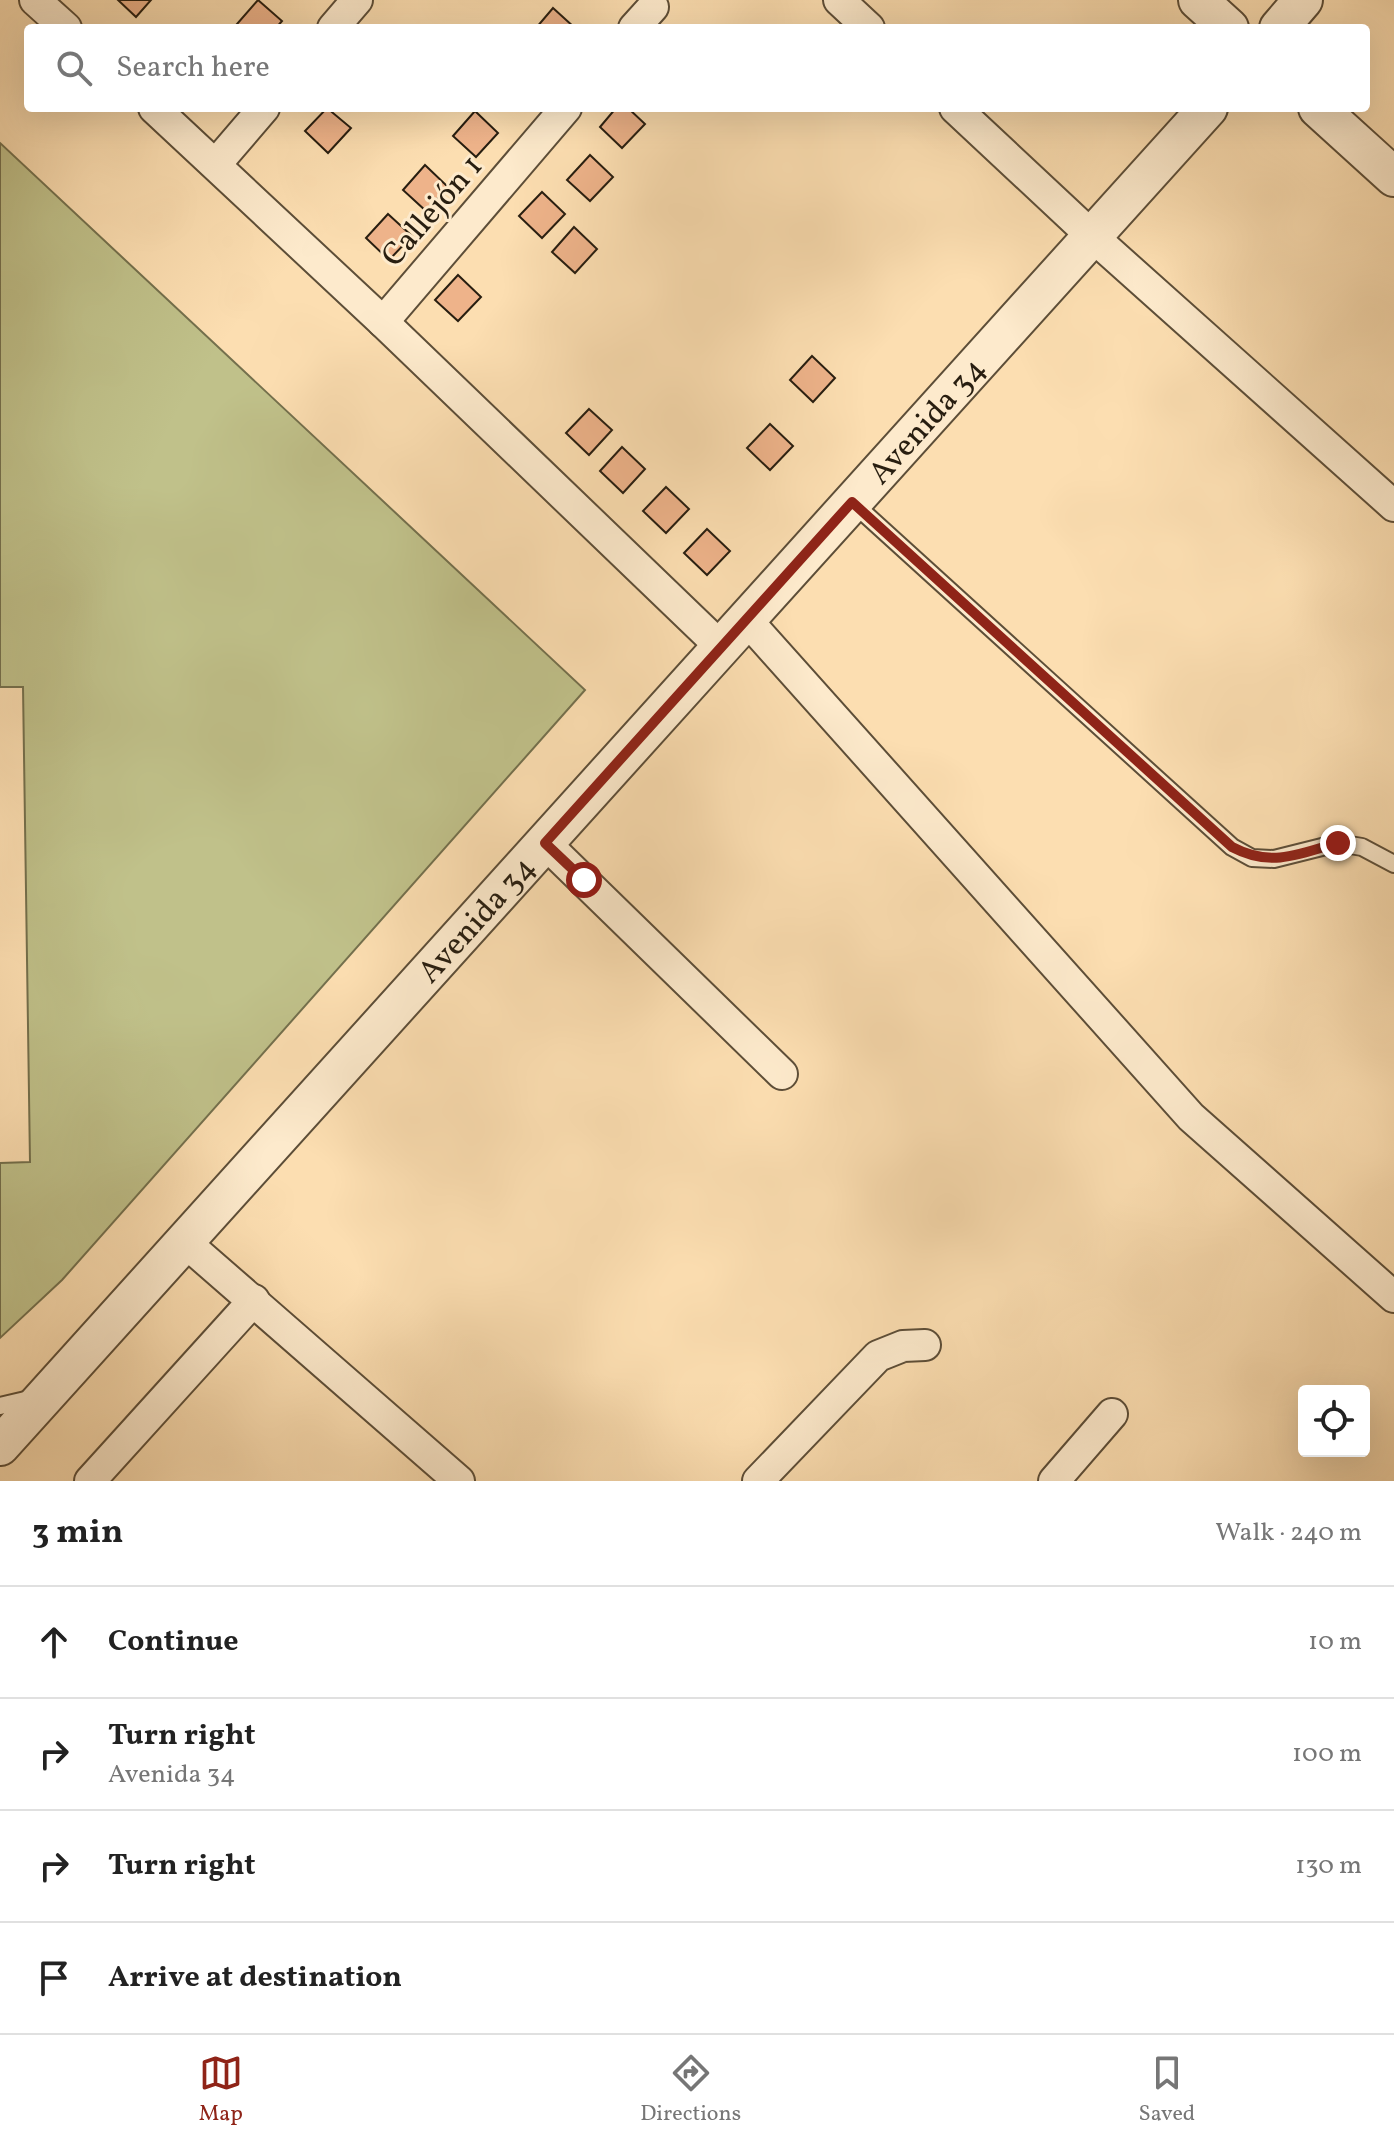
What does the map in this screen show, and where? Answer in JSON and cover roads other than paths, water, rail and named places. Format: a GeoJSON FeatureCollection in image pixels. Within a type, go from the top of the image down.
{"type":"FeatureCollection","features":[{"type":"Feature","properties":{"kind":"street"},"geometry":{"type":"LineString","coordinates":[[336,24],[357,0]]}},
{"type":"Feature","properties":{"kind":"street"},"geometry":{"type":"LineString","coordinates":[[839,0],[865,24]]}},
{"type":"Feature","properties":{"kind":"street"},"geometry":{"type":"LineString","coordinates":[[1198,0],[1225,24]]}},
{"type":"Feature","properties":{"kind":"street"},"geometry":{"type":"LineString","coordinates":[[1282,24],[1303,0]]}},
{"type":"Feature","properties":{"kind":"street"},"geometry":{"type":"LineString","coordinates":[[41,2],[62,24]]}},
{"type":"Feature","properties":{"kind":"street"},"geometry":{"type":"LineString","coordinates":[[158,112],[383,322],[722,648]]}},
{"type":"Feature","properties":{"kind":"street"},"geometry":{"type":"LineString","coordinates":[[216,164],[261,112]]}},
{"type":"Feature","properties":{"kind":"street","name":"Callejón 1"},"geometry":{"type":"LineString","coordinates":[[383,322],[563,112]]}},
{"type":"Feature","properties":{"kind":"street"},"geometry":{"type":"LineString","coordinates":[[959,112],[1093,237],[1394,506]]}},
{"type":"Feature","properties":{"kind":"street","name":"Avenida 34"},"geometry":{"type":"LineString","coordinates":[[0,1446],[1204,112]]}},
{"type":"Feature","properties":{"kind":"street"},"geometry":{"type":"LineString","coordinates":[[1322,112],[1394,177]]}},
{"type":"Feature","properties":{"kind":"street"},"geometry":{"type":"LineString","coordinates":[[746,619],[1191,1117],[1394,1297]]}},
{"type":"Feature","properties":{"kind":"street"},"geometry":{"type":"LineString","coordinates":[[545,843],[782,1074]]}},
{"type":"Feature","properties":{"kind":"street"},"geometry":{"type":"LineString","coordinates":[[185,1242],[459,1481]]}},
{"type":"Feature","properties":{"kind":"street"},"geometry":{"type":"LineString","coordinates":[[90,1481],[254,1300]]}},
{"type":"Feature","properties":{"kind":"street"},"geometry":{"type":"LineString","coordinates":[[758,1481],[878,1356],[903,1346],[925,1345]]}},
{"type":"Feature","properties":{"kind":"street"},"geometry":{"type":"LineString","coordinates":[[1054,1481],[1112,1414]]}},
{"type":"Feature","properties":{"kind":"lane"},"geometry":{"type":"LineString","coordinates":[[852,502],[1232,847],[1252,858],[1274,859],[1338,843],[1362,847],[1394,864]]}},
{"type":"Feature","properties":{"kind":"lane"},"geometry":{"type":"LineString","coordinates":[[0,1406],[47,1394]]}}]}
